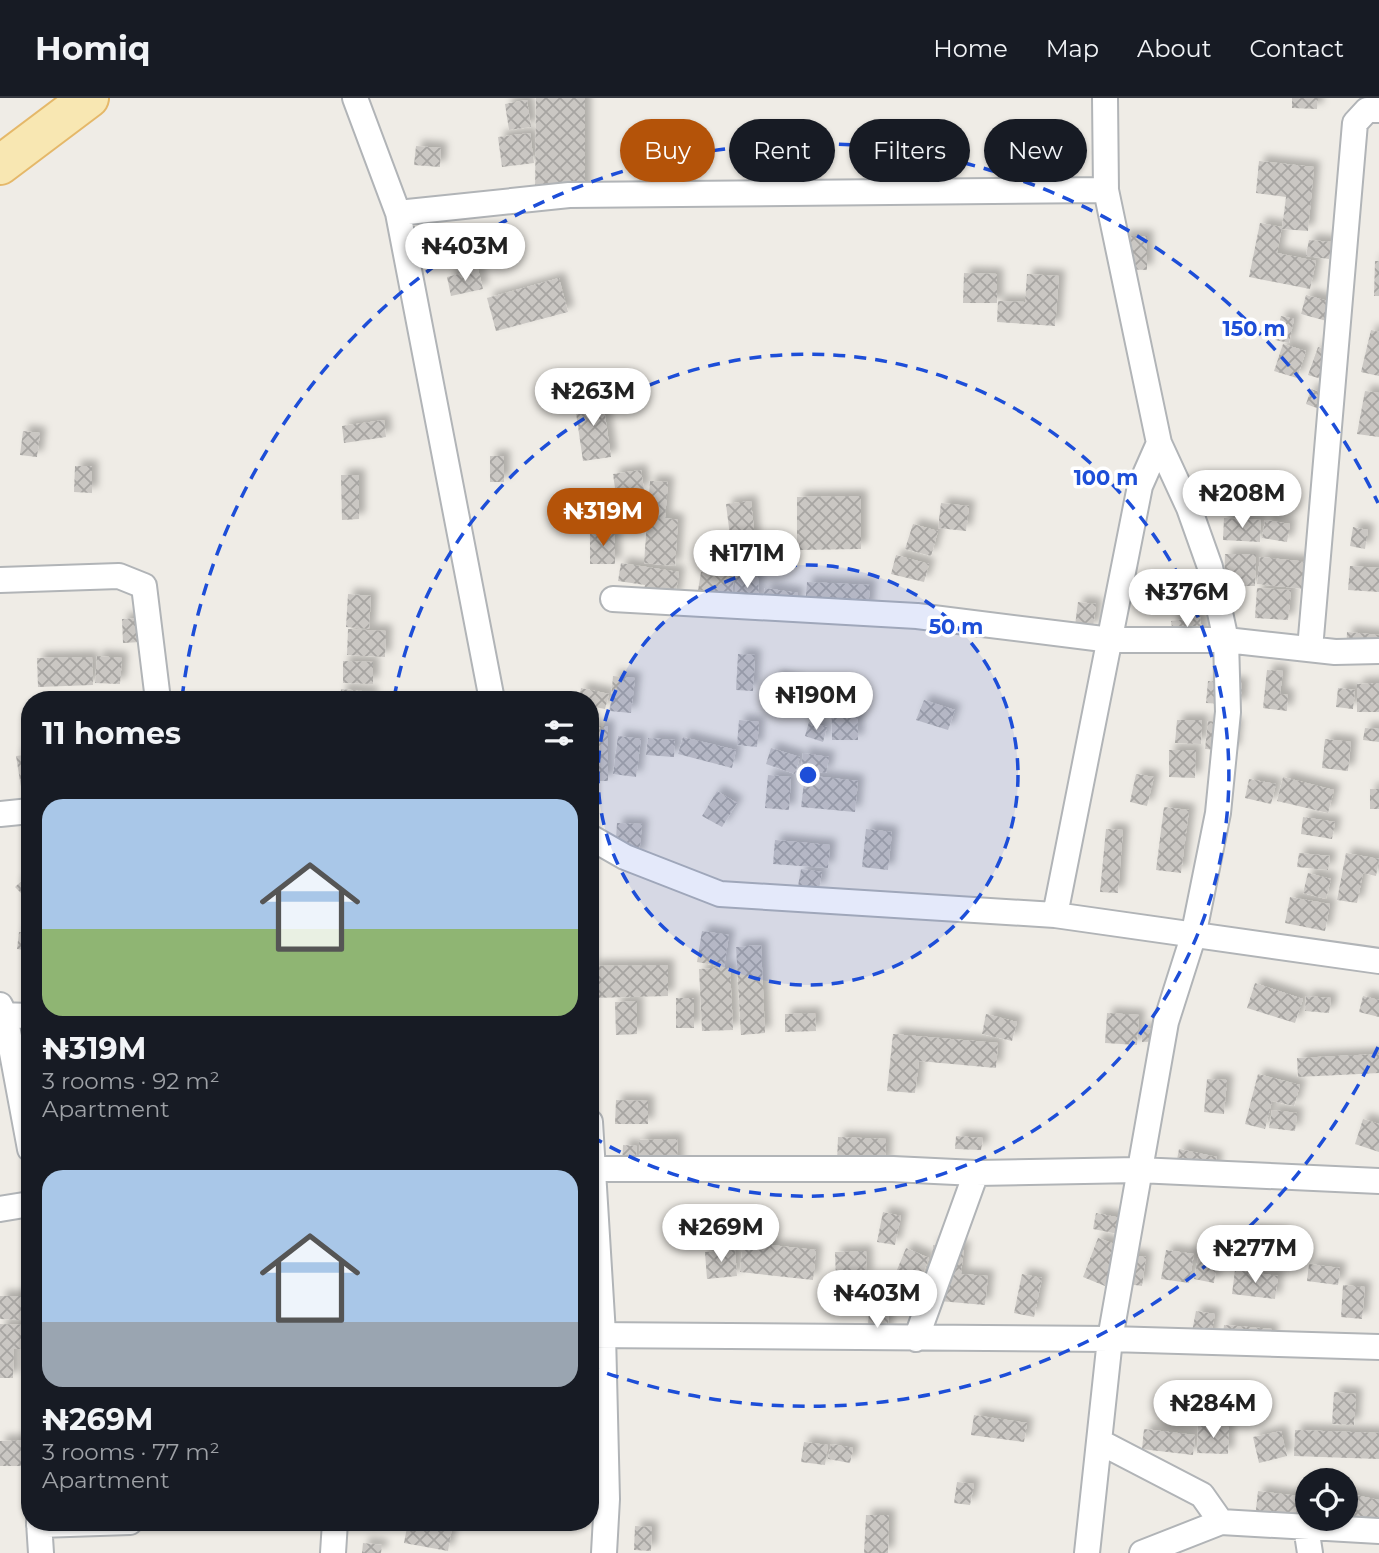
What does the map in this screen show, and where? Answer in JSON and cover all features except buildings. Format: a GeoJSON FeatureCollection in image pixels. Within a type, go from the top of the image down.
{"type":"FeatureCollection","features":[{"type":"Feature","properties":{"kind":"main road"},"geometry":{"type":"LineString","coordinates":[[0,165],[89,98]]}},
{"type":"Feature","properties":{"kind":"street"},"geometry":{"type":"LineString","coordinates":[[355,98],[398,213],[490,691]]}},
{"type":"Feature","properties":{"kind":"street"},"geometry":{"type":"LineString","coordinates":[[1087,1553],[1110,1339],[1138,1170],[1166,1021],[1193,937],[1218,813],[1228,712],[1226,640],[1210,567],[1159,443],[1106,190],[1105,98]]}},
{"type":"Feature","properties":{"kind":"street"},"geometry":{"type":"LineString","coordinates":[[1310,649],[1355,123],[1367,110],[1379,110]]}},
{"type":"Feature","properties":{"kind":"street"},"geometry":{"type":"LineString","coordinates":[[398,213],[569,195],[1106,190]]}},
{"type":"Feature","properties":{"kind":"street"},"geometry":{"type":"LineString","coordinates":[[1055,915],[1140,486],[1159,443]]}},
{"type":"Feature","properties":{"kind":"street"},"geometry":{"type":"LineString","coordinates":[[0,580],[119,576],[144,586],[157,691]]}},
{"type":"Feature","properties":{"kind":"street"},"geometry":{"type":"LineString","coordinates":[[613,599],[917,616],[1111,640],[1226,640],[1310,649],[1379,651]]}},
{"type":"Feature","properties":{"kind":"street"},"geometry":{"type":"LineString","coordinates":[[0,814],[21,812]]}},
{"type":"Feature","properties":{"kind":"street"},"geometry":{"type":"LineString","coordinates":[[599,842],[625,858],[720,894],[1055,915],[1193,937],[1379,961]]}},
{"type":"Feature","properties":{"kind":"street"},"geometry":{"type":"LineString","coordinates":[[21,1015],[2,1012],[21,1105]]}},
{"type":"Feature","properties":{"kind":"street"},"geometry":{"type":"LineString","coordinates":[[599,1169],[893,1170],[976,1173],[1138,1170],[1379,1181]]}},
{"type":"Feature","properties":{"kind":"street"},"geometry":{"type":"LineString","coordinates":[[916,1339],[976,1173]]}},
{"type":"Feature","properties":{"kind":"street"},"geometry":{"type":"LineString","coordinates":[[0,1209],[21,1206]]}},
{"type":"Feature","properties":{"kind":"street"},"geometry":{"type":"LineString","coordinates":[[599,1334],[1110,1339],[1379,1347]]}},
{"type":"Feature","properties":{"kind":"street"},"geometry":{"type":"LineString","coordinates":[[599,1379],[607,1499],[604,1553]]}},
{"type":"Feature","properties":{"kind":"street"},"geometry":{"type":"LineString","coordinates":[[1100,1442],[1202,1495],[1221,1522]]}},
{"type":"Feature","properties":{"kind":"street"},"geometry":{"type":"LineString","coordinates":[[1142,1553],[1221,1522],[1295,1526]]}},
{"type":"Feature","properties":{"kind":"street"},"geometry":{"type":"LineString","coordinates":[[1358,1530],[1379,1531]]}},
{"type":"Feature","properties":{"kind":"street"},"geometry":{"type":"LineString","coordinates":[[39,1531],[41,1553]]}},
{"type":"Feature","properties":{"kind":"street"},"geometry":{"type":"LineString","coordinates":[[333,1553],[334,1531]]}},
{"type":"Feature","properties":{"kind":"street"},"geometry":{"type":"LineString","coordinates":[[1307,1531],[1310,1553]]}}]}
